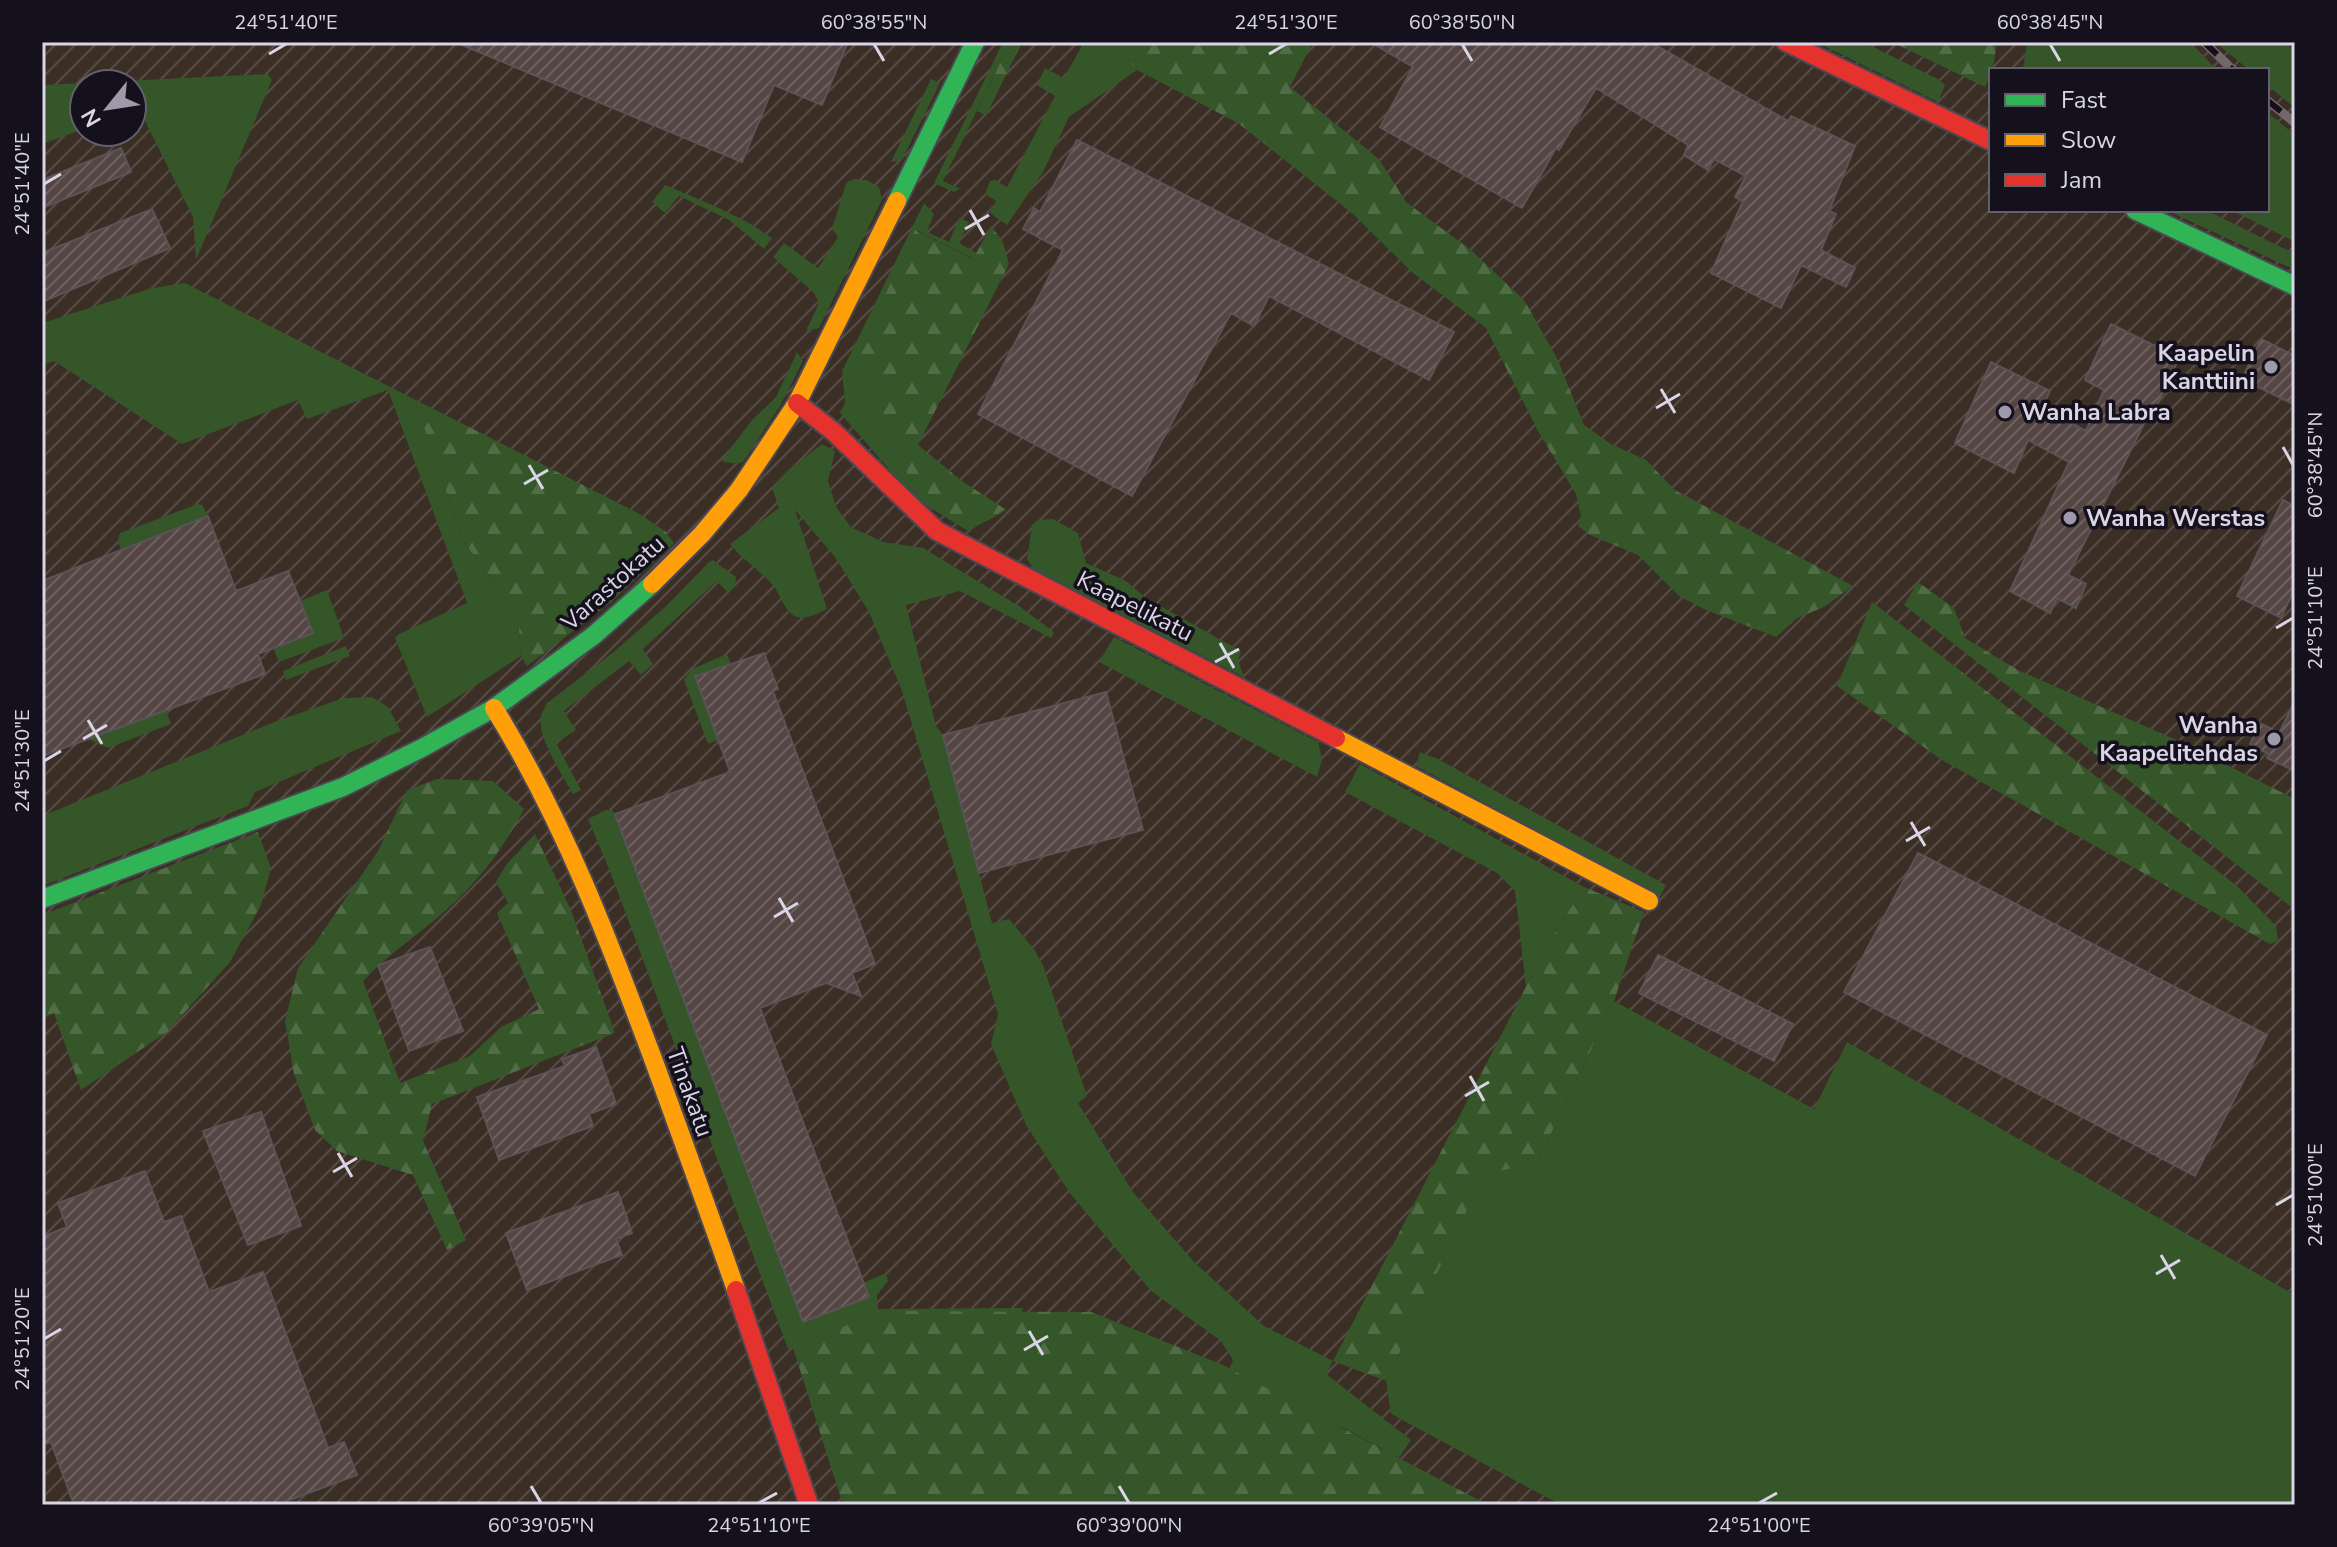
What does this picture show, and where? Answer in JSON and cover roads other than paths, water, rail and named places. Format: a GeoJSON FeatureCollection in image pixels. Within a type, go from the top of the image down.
{"type":"FeatureCollection","features":[{"type":"Feature","properties":{"kind":"street","name":"Varastokatu"},"geometry":{"type":"LineString","coordinates":[[42,899],[343,787],[422,748],[494,708],[593,636],[662,574],[702,534],[739,490],[797,403],[975,42]]}},
{"type":"Feature","properties":{"kind":"street"},"geometry":{"type":"LineString","coordinates":[[1786,42],[1989,140]]}},
{"type":"Feature","properties":{"kind":"street"},"geometry":{"type":"LineString","coordinates":[[2139,212],[2295,286]]}},
{"type":"Feature","properties":{"kind":"street","name":"Kaapelikatu"},"geometry":{"type":"LineString","coordinates":[[797,403],[825,422],[937,531],[1649,901]]}},
{"type":"Feature","properties":{"kind":"street","name":"Tinakatu"},"geometry":{"type":"LineString","coordinates":[[494,708],[512,735],[575,857],[743,1304],[809,1505]]}},
{"type":"Feature","properties":{"kind":"railway"},"geometry":{"type":"LineString","coordinates":[[2204,42],[2231,68]]}},
{"type":"Feature","properties":{"kind":"railway"},"geometry":{"type":"LineString","coordinates":[[2269,102],[2295,123]]}},
{"type":"Feature","properties":{"kind":"place","name":"Kaapelin Kanttiini"},"geometry":{"type":"Point","coordinates":[2271,367]}},
{"type":"Feature","properties":{"kind":"place","name":"Wanha Labra"},"geometry":{"type":"Point","coordinates":[2005,412]}},
{"type":"Feature","properties":{"kind":"place","name":"Wanha Werstas"},"geometry":{"type":"Point","coordinates":[2070,518]}},
{"type":"Feature","properties":{"kind":"place","name":"Wanha Kaapelitehdas"},"geometry":{"type":"Point","coordinates":[2274,739]}}]}
